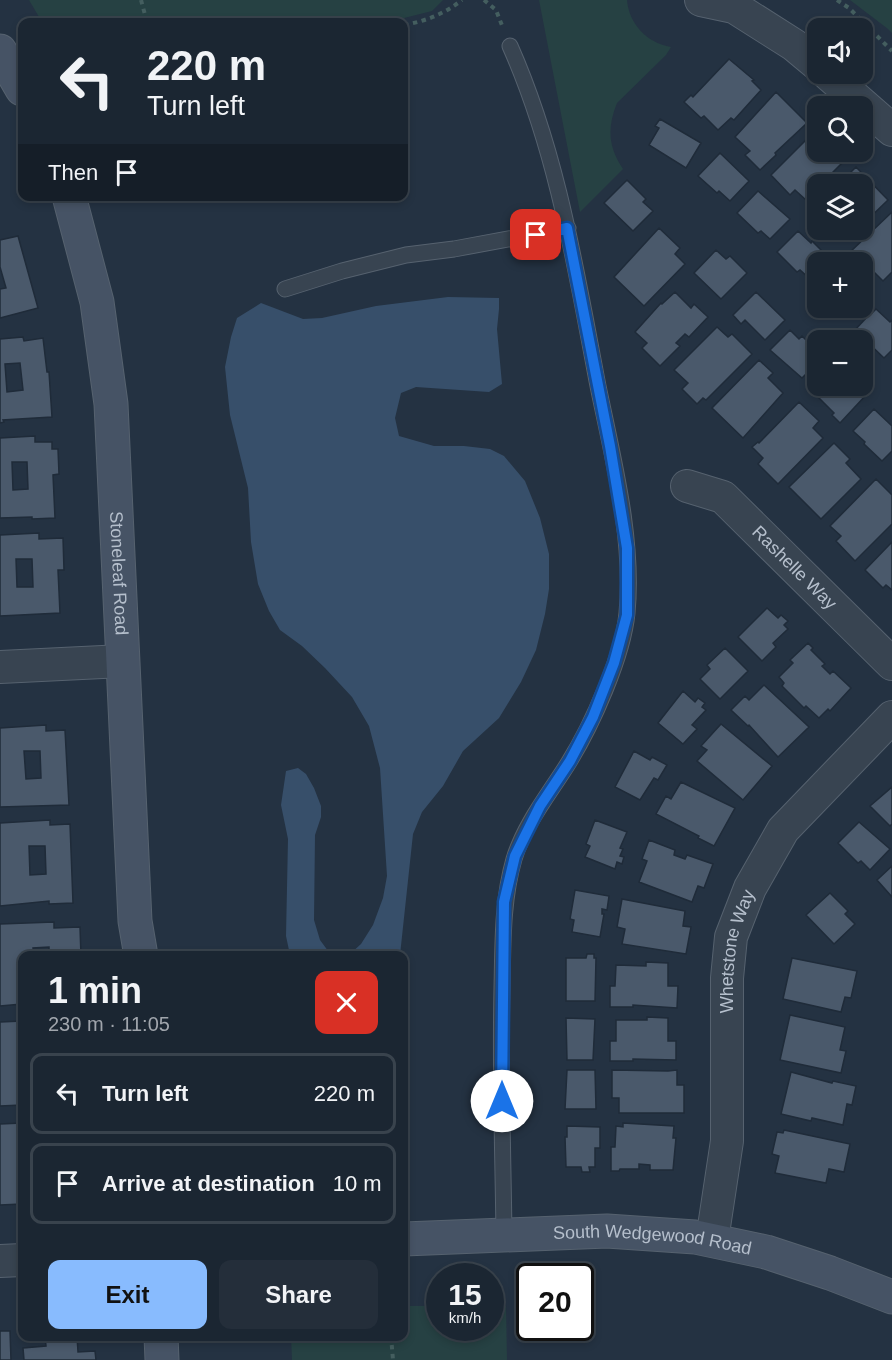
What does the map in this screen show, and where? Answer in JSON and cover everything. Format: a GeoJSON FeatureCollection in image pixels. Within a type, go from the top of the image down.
{"type":"FeatureCollection","features":[{"type":"Feature","properties":{"kind":"street"},"geometry":{"type":"LineString","coordinates":[[701,0],[734,7],[807,55]]}},
{"type":"Feature","properties":{"kind":"street"},"geometry":{"type":"LineString","coordinates":[[0,51],[18,82]]}},
{"type":"Feature","properties":{"kind":"street"},"geometry":{"type":"LineString","coordinates":[[839,84],[892,130]]}},
{"type":"Feature","properties":{"kind":"street","name":"Stoneleaf Road"},"geometry":{"type":"LineString","coordinates":[[70,201],[97,302],[111,404],[135,921],[140,951]]}},
{"type":"Feature","properties":{"kind":"street","name":"Rashelle Way"},"geometry":{"type":"LineString","coordinates":[[687,486],[723,497],[892,664]]}},
{"type":"Feature","properties":{"kind":"street"},"geometry":{"type":"LineString","coordinates":[[0,667],[123,661]]}},
{"type":"Feature","properties":{"kind":"street","name":"Whetstone Way"},"geometry":{"type":"LineString","coordinates":[[712,1240],[727,1141],[727,978],[731,937],[750,888],[783,830],[892,717]]}},
{"type":"Feature","properties":{"kind":"street","name":"South Wedgewood Road"},"geometry":{"type":"LineString","coordinates":[[408,1239],[607,1231],[712,1240],[766,1252],[831,1273],[892,1297]]}},
{"type":"Feature","properties":{"kind":"street"},"geometry":{"type":"LineString","coordinates":[[0,1261],[18,1260]]}},
{"type":"Feature","properties":{"kind":"street"},"geometry":{"type":"LineString","coordinates":[[161,1341],[162,1360]]}},
{"type":"Feature","properties":{"kind":"lane"},"geometry":{"type":"LineString","coordinates":[[504,1235],[501,1006],[504,902],[515,856],[540,806],[570,761],[593,717],[614,663],[627,615],[627,548],[610,446],[567,228],[545,138],[510,46]]}},
{"type":"Feature","properties":{"kind":"lane"},"geometry":{"type":"LineString","coordinates":[[285,290],[342,271],[406,255],[465,247],[567,228]]}},
{"type":"Feature","properties":{"kind":"path"},"geometry":{"type":"LineString","coordinates":[[141,0],[146,18]]}},
{"type":"Feature","properties":{"kind":"path"},"geometry":{"type":"LineString","coordinates":[[408,25],[447,11],[462,0]]}},
{"type":"Feature","properties":{"kind":"path"},"geometry":{"type":"LineString","coordinates":[[483,0],[496,10],[510,46]]}},
{"type":"Feature","properties":{"kind":"path"},"geometry":{"type":"LineString","coordinates":[[837,0],[849,8],[892,51]]}},
{"type":"Feature","properties":{"kind":"path"},"geometry":{"type":"LineString","coordinates":[[392,1341],[393,1360]]}},
{"type":"Feature","properties":{"kind":"green space"},"geometry":{"type":"Polygon","coordinates":[[[29,0],[443,0],[432,11],[404,18],[40,18],[29,0]]]}},
{"type":"Feature","properties":{"kind":"green space"},"geometry":{"type":"Polygon","coordinates":[[[539,0],[627,0],[631,17],[641,31],[654,41],[671,47],[666,55],[617,103],[611,137],[614,153],[623,169],[580,212],[539,0]]]}},
{"type":"Feature","properties":{"kind":"green space"},"geometry":{"type":"Polygon","coordinates":[[[850,0],[892,0],[892,33],[888,29],[850,0]]]}},
{"type":"Feature","properties":{"kind":"green space"},"geometry":{"type":"Polygon","coordinates":[[[408,1306],[426,1306],[426,1341],[504,1341],[504,1306],[506,1306],[507,1360],[292,1360],[291,1341],[408,1341],[408,1306]]]}},
{"type":"Feature","properties":{"kind":"water"},"geometry":{"type":"Polygon","coordinates":[[[448,297],[499,298],[497,329],[502,384],[489,392],[416,387],[401,393],[395,418],[399,436],[434,446],[490,449],[504,456],[525,481],[540,518],[549,554],[549,589],[545,614],[536,650],[521,682],[499,718],[463,751],[443,786],[422,812],[413,834],[400,951],[353,951],[361,944],[373,925],[383,898],[387,876],[380,768],[369,726],[352,697],[302,646],[280,630],[258,584],[251,542],[248,488],[230,415],[225,367],[237,318],[261,303],[303,319],[322,318],[376,306],[448,297]]]}},
{"type":"Feature","properties":{"kind":"water"},"geometry":{"type":"Polygon","coordinates":[[[298,768],[306,774],[321,806],[321,817],[315,835],[314,920],[320,940],[328,951],[289,951],[286,936],[288,839],[281,805],[286,771],[298,768]]]}},
{"type":"Feature","properties":{"kind":"building"},"geometry":{"type":"Polygon","coordinates":[[[729,59],[754,80],[752,81],[761,90],[734,120],[731,118],[718,130],[704,116],[701,118],[684,102],[691,95],[693,97],[729,59]]]}},
{"type":"Feature","properties":{"kind":"building"},"geometry":{"type":"Polygon","coordinates":[[[776,92],[807,123],[760,170],[745,155],[750,151],[735,137],[776,92]]]}},
{"type":"Feature","properties":{"kind":"building"},"geometry":{"type":"Polygon","coordinates":[[[660,119],[701,143],[686,168],[649,145],[659,128],[655,126],[660,119]]]}},
{"type":"Feature","properties":{"kind":"building"},"geometry":{"type":"Polygon","coordinates":[[[807,139],[807,162],[843,162],[831,174],[807,174],[806,200],[795,190],[790,195],[771,175],[807,139]]]}},
{"type":"Feature","properties":{"kind":"building"},"geometry":{"type":"Polygon","coordinates":[[[720,153],[749,181],[730,201],[698,176],[720,153]]]}},
{"type":"Feature","properties":{"kind":"building"},"geometry":{"type":"Polygon","coordinates":[[[856,167],[863,174],[849,174],[856,167]]]}},
{"type":"Feature","properties":{"kind":"building"},"geometry":{"type":"Polygon","coordinates":[[[627,180],[646,199],[643,202],[653,211],[633,231],[604,203],[627,180]]]}},
{"type":"Feature","properties":{"kind":"building"},"geometry":{"type":"Polygon","coordinates":[[[873,185],[888,200],[873,214],[873,185]]]}},
{"type":"Feature","properties":{"kind":"building"},"geometry":{"type":"Polygon","coordinates":[[[758,191],[790,219],[770,239],[761,231],[758,233],[737,213],[758,191]]]}},
{"type":"Feature","properties":{"kind":"building"},"geometry":{"type":"Polygon","coordinates":[[[892,212],[892,272],[883,281],[873,271],[873,252],[850,252],[863,240],[873,240],[873,230],[892,212]]]}},
{"type":"Feature","properties":{"kind":"building"},"geometry":{"type":"Polygon","coordinates":[[[659,228],[680,248],[675,254],[685,264],[644,306],[614,277],[659,228]]]}},
{"type":"Feature","properties":{"kind":"building"},"geometry":{"type":"Polygon","coordinates":[[[798,231],[823,252],[807,252],[807,276],[800,270],[797,272],[777,252],[798,231]]]}},
{"type":"Feature","properties":{"kind":"building"},"geometry":{"type":"Polygon","coordinates":[[[18,236],[38,308],[0,318],[0,289],[6,288],[0,267],[0,240],[18,236]]]}},
{"type":"Feature","properties":{"kind":"building"},"geometry":{"type":"Polygon","coordinates":[[[716,250],[726,259],[730,256],[747,273],[721,299],[694,273],[716,250]]]}},
{"type":"Feature","properties":{"kind":"building"},"geometry":{"type":"Polygon","coordinates":[[[675,292],[691,308],[694,304],[708,317],[689,337],[685,334],[676,343],[680,346],[660,366],[642,348],[647,343],[635,332],[661,303],[675,292]]]}},
{"type":"Feature","properties":{"kind":"building"},"geometry":{"type":"Polygon","coordinates":[[[756,292],[785,320],[765,340],[745,320],[741,324],[733,315],[756,292]]]}},
{"type":"Feature","properties":{"kind":"building"},"geometry":{"type":"Polygon","coordinates":[[[876,309],[890,322],[892,320],[892,350],[884,358],[873,347],[873,330],[855,330],[866,318],[873,318],[873,312],[876,309]]]}},
{"type":"Feature","properties":{"kind":"building"},"geometry":{"type":"Polygon","coordinates":[[[717,327],[728,337],[732,334],[752,354],[706,400],[703,398],[697,404],[682,389],[688,383],[674,370],[717,327]]]}},
{"type":"Feature","properties":{"kind":"building"},"geometry":{"type":"Polygon","coordinates":[[[790,330],[799,339],[802,336],[807,341],[807,373],[802,378],[770,350],[790,330]]]}},
{"type":"Feature","properties":{"kind":"building"},"geometry":{"type":"Polygon","coordinates":[[[23,337],[24,341],[43,338],[47,372],[49,372],[52,417],[3,420],[4,422],[0,423],[0,339],[23,337]],[[20,363],[5,364],[7,392],[23,390],[20,363]]]}},
{"type":"Feature","properties":{"kind":"building"},"geometry":{"type":"Polygon","coordinates":[[[759,360],[773,373],[768,378],[783,393],[743,438],[712,408],[759,360]]]}},
{"type":"Feature","properties":{"kind":"building"},"geometry":{"type":"Polygon","coordinates":[[[817,396],[865,396],[840,423],[832,415],[834,413],[817,396]]]}},
{"type":"Feature","properties":{"kind":"building"},"geometry":{"type":"Polygon","coordinates":[[[799,402],[819,421],[813,428],[823,438],[778,484],[758,464],[763,458],[752,447],[759,443],[799,402]]]}},
{"type":"Feature","properties":{"kind":"building"},"geometry":{"type":"Polygon","coordinates":[[[874,409],[892,426],[892,451],[882,461],[853,431],[874,409]]]}},
{"type":"Feature","properties":{"kind":"building"},"geometry":{"type":"Polygon","coordinates":[[[35,436],[35,442],[52,442],[52,449],[58,449],[59,474],[53,475],[55,518],[0,518],[0,438],[35,436]],[[12,462],[13,490],[28,489],[27,462],[12,462]]]}},
{"type":"Feature","properties":{"kind":"building"},"geometry":{"type":"Polygon","coordinates":[[[834,443],[850,459],[846,463],[861,479],[821,519],[789,487],[834,443]]]}},
{"type":"Feature","properties":{"kind":"building"},"geometry":{"type":"Polygon","coordinates":[[[876,479],[892,495],[892,524],[855,561],[836,541],[841,536],[830,526],[876,479]]]}},
{"type":"Feature","properties":{"kind":"building"},"geometry":{"type":"Polygon","coordinates":[[[39,533],[39,539],[63,538],[64,570],[58,570],[60,613],[0,616],[0,535],[39,533]],[[16,559],[17,587],[33,587],[32,559],[16,559]]]}},
{"type":"Feature","properties":{"kind":"building"},"geometry":{"type":"Polygon","coordinates":[[[892,542],[892,590],[886,585],[883,588],[865,570],[892,542]]]}},
{"type":"Feature","properties":{"kind":"building"},"geometry":{"type":"Polygon","coordinates":[[[767,608],[778,618],[781,615],[788,621],[784,625],[788,629],[773,643],[776,647],[762,661],[738,637],[767,608]]]}},
{"type":"Feature","properties":{"kind":"building"},"geometry":{"type":"Polygon","coordinates":[[[808,643],[813,648],[811,650],[825,664],[822,666],[830,674],[833,671],[851,688],[830,711],[828,709],[819,718],[806,706],[804,708],[782,686],[784,683],[779,677],[793,663],[790,660],[808,643]]]}},
{"type":"Feature","properties":{"kind":"building"},"geometry":{"type":"Polygon","coordinates":[[[725,648],[748,671],[720,699],[700,679],[710,669],[707,665],[725,648]]]}},
{"type":"Feature","properties":{"kind":"building"},"geometry":{"type":"Polygon","coordinates":[[[764,685],[809,727],[778,757],[749,725],[731,710],[745,696],[749,700],[764,685]]]}},
{"type":"Feature","properties":{"kind":"building"},"geometry":{"type":"Polygon","coordinates":[[[683,691],[695,702],[698,698],[705,703],[702,707],[706,710],[692,725],[697,729],[683,744],[658,723],[683,691]]]}},
{"type":"Feature","properties":{"kind":"building"},"geometry":{"type":"Polygon","coordinates":[[[721,724],[772,766],[743,800],[697,761],[707,750],[701,746],[721,724]]]}},
{"type":"Feature","properties":{"kind":"building"},"geometry":{"type":"Polygon","coordinates":[[[46,725],[46,731],[65,730],[69,805],[0,807],[0,728],[46,725]],[[24,751],[26,779],[41,778],[40,751],[24,751]]]}},
{"type":"Feature","properties":{"kind":"building"},"geometry":{"type":"Polygon","coordinates":[[[634,751],[650,760],[652,757],[667,765],[658,780],[654,778],[640,800],[615,787],[634,751]]]}},
{"type":"Feature","properties":{"kind":"building"},"geometry":{"type":"Polygon","coordinates":[[[681,782],[735,808],[714,846],[656,814],[666,796],[671,799],[681,782]]]}},
{"type":"Feature","properties":{"kind":"building"},"geometry":{"type":"Polygon","coordinates":[[[892,787],[892,824],[890,826],[870,806],[892,787]]]}},
{"type":"Feature","properties":{"kind":"building"},"geometry":{"type":"Polygon","coordinates":[[[50,820],[50,825],[70,824],[73,903],[49,904],[49,901],[0,906],[0,823],[50,820]],[[29,846],[30,875],[46,874],[45,846],[29,846]]]}},
{"type":"Feature","properties":{"kind":"building"},"geometry":{"type":"Polygon","coordinates":[[[595,820],[627,832],[620,848],[623,849],[620,856],[624,857],[622,864],[617,862],[615,869],[585,857],[590,846],[586,844],[595,820]]]}},
{"type":"Feature","properties":{"kind":"building"},"geometry":{"type":"Polygon","coordinates":[[[859,822],[890,849],[870,870],[861,861],[858,863],[838,843],[859,822]]]}},
{"type":"Feature","properties":{"kind":"building"},"geometry":{"type":"Polygon","coordinates":[[[649,840],[675,850],[674,855],[685,859],[687,855],[713,864],[704,888],[698,886],[692,902],[639,882],[647,861],[642,859],[649,840]]]}},
{"type":"Feature","properties":{"kind":"building"},"geometry":{"type":"Polygon","coordinates":[[[892,866],[892,897],[877,880],[892,866]]]}},
{"type":"Feature","properties":{"kind":"building"},"geometry":{"type":"Polygon","coordinates":[[[575,890],[609,896],[607,910],[602,909],[602,914],[604,914],[600,937],[572,932],[574,920],[570,919],[575,890]]]}},
{"type":"Feature","properties":{"kind":"building"},"geometry":{"type":"Polygon","coordinates":[[[830,893],[848,911],[845,914],[855,924],[834,944],[806,915],[830,893]]]}},
{"type":"Feature","properties":{"kind":"building"},"geometry":{"type":"Polygon","coordinates":[[[622,899],[685,911],[683,926],[691,927],[686,954],[622,944],[625,929],[617,927],[622,899]]]}},
{"type":"Feature","properties":{"kind":"building"},"geometry":{"type":"Polygon","coordinates":[[[54,922],[54,928],[80,927],[81,951],[49,951],[49,947],[33,948],[33,951],[18,951],[18,1004],[0,1006],[0,924],[54,922]]]}},
{"type":"Feature","properties":{"kind":"building"},"geometry":{"type":"Polygon","coordinates":[[[587,954],[594,954],[596,958],[595,1001],[566,1001],[566,958],[586,958],[587,954]]]}},
{"type":"Feature","properties":{"kind":"building"},"geometry":{"type":"Polygon","coordinates":[[[792,958],[857,971],[851,998],[845,997],[841,1012],[783,999],[792,958]]]}},
{"type":"Feature","properties":{"kind":"building"},"geometry":{"type":"Polygon","coordinates":[[[646,962],[668,963],[668,986],[678,986],[677,1008],[633,1005],[633,1007],[610,1007],[610,986],[615,986],[616,965],[646,966],[646,962]]]}},
{"type":"Feature","properties":{"kind":"building"},"geometry":{"type":"Polygon","coordinates":[[[790,1015],[845,1027],[840,1050],[846,1051],[841,1073],[780,1060],[790,1015]]]}},
{"type":"Feature","properties":{"kind":"building"},"geometry":{"type":"Polygon","coordinates":[[[647,1017],[668,1018],[668,1041],[676,1041],[676,1060],[610,1061],[610,1041],[616,1041],[616,1020],[647,1020],[647,1017]]]}},
{"type":"Feature","properties":{"kind":"building"},"geometry":{"type":"Polygon","coordinates":[[[566,1018],[595,1019],[593,1060],[567,1060],[566,1018]]]}},
{"type":"Feature","properties":{"kind":"building"},"geometry":{"type":"Polygon","coordinates":[[[18,1021],[18,1105],[0,1106],[0,1022],[18,1021]]]}},
{"type":"Feature","properties":{"kind":"building"},"geometry":{"type":"Polygon","coordinates":[[[567,1070],[595,1070],[596,1109],[565,1109],[567,1070]]]}},
{"type":"Feature","properties":{"kind":"building"},"geometry":{"type":"Polygon","coordinates":[[[612,1070],[677,1070],[677,1085],[684,1085],[684,1113],[619,1113],[619,1098],[612,1098],[612,1070]]]}},
{"type":"Feature","properties":{"kind":"building"},"geometry":{"type":"Polygon","coordinates":[[[791,1072],[832,1083],[833,1081],[856,1086],[852,1105],[847,1104],[843,1125],[781,1114],[791,1072]]]}},
{"type":"Feature","properties":{"kind":"building"},"geometry":{"type":"Polygon","coordinates":[[[18,1123],[18,1204],[0,1205],[0,1124],[18,1123]]]}},
{"type":"Feature","properties":{"kind":"building"},"geometry":{"type":"Polygon","coordinates":[[[623,1123],[674,1126],[673,1138],[676,1138],[673,1170],[650,1170],[650,1165],[639,1164],[639,1169],[611,1171],[611,1147],[615,1147],[616,1126],[623,1127],[623,1123]]]}},
{"type":"Feature","properties":{"kind":"building"},"geometry":{"type":"Polygon","coordinates":[[[567,1126],[600,1127],[600,1148],[595,1148],[595,1167],[589,1167],[590,1172],[582,1172],[581,1167],[566,1167],[567,1126]]]}},
{"type":"Feature","properties":{"kind":"building"},"geometry":{"type":"Polygon","coordinates":[[[784,1130],[850,1144],[844,1172],[829,1169],[826,1183],[775,1173],[779,1156],[772,1154],[777,1132],[783,1133],[784,1130]]]}},
{"type":"Feature","properties":{"kind":"building"},"geometry":{"type":"Polygon","coordinates":[[[0,1331],[10,1331],[11,1360],[0,1360],[0,1331]]]}},
{"type":"Feature","properties":{"kind":"building"},"geometry":{"type":"Polygon","coordinates":[[[46,1341],[77,1341],[78,1352],[95,1351],[96,1360],[24,1360],[23,1348],[46,1346],[46,1341]]]}},
{"type":"Feature","properties":{"kind":"route"},"geometry":{"type":"LineString","coordinates":[[502,1101],[501,1006],[504,902],[515,856],[540,806],[570,761],[593,717],[614,663],[627,615],[627,548],[610,446],[567,228],[536,235]]}}]}
